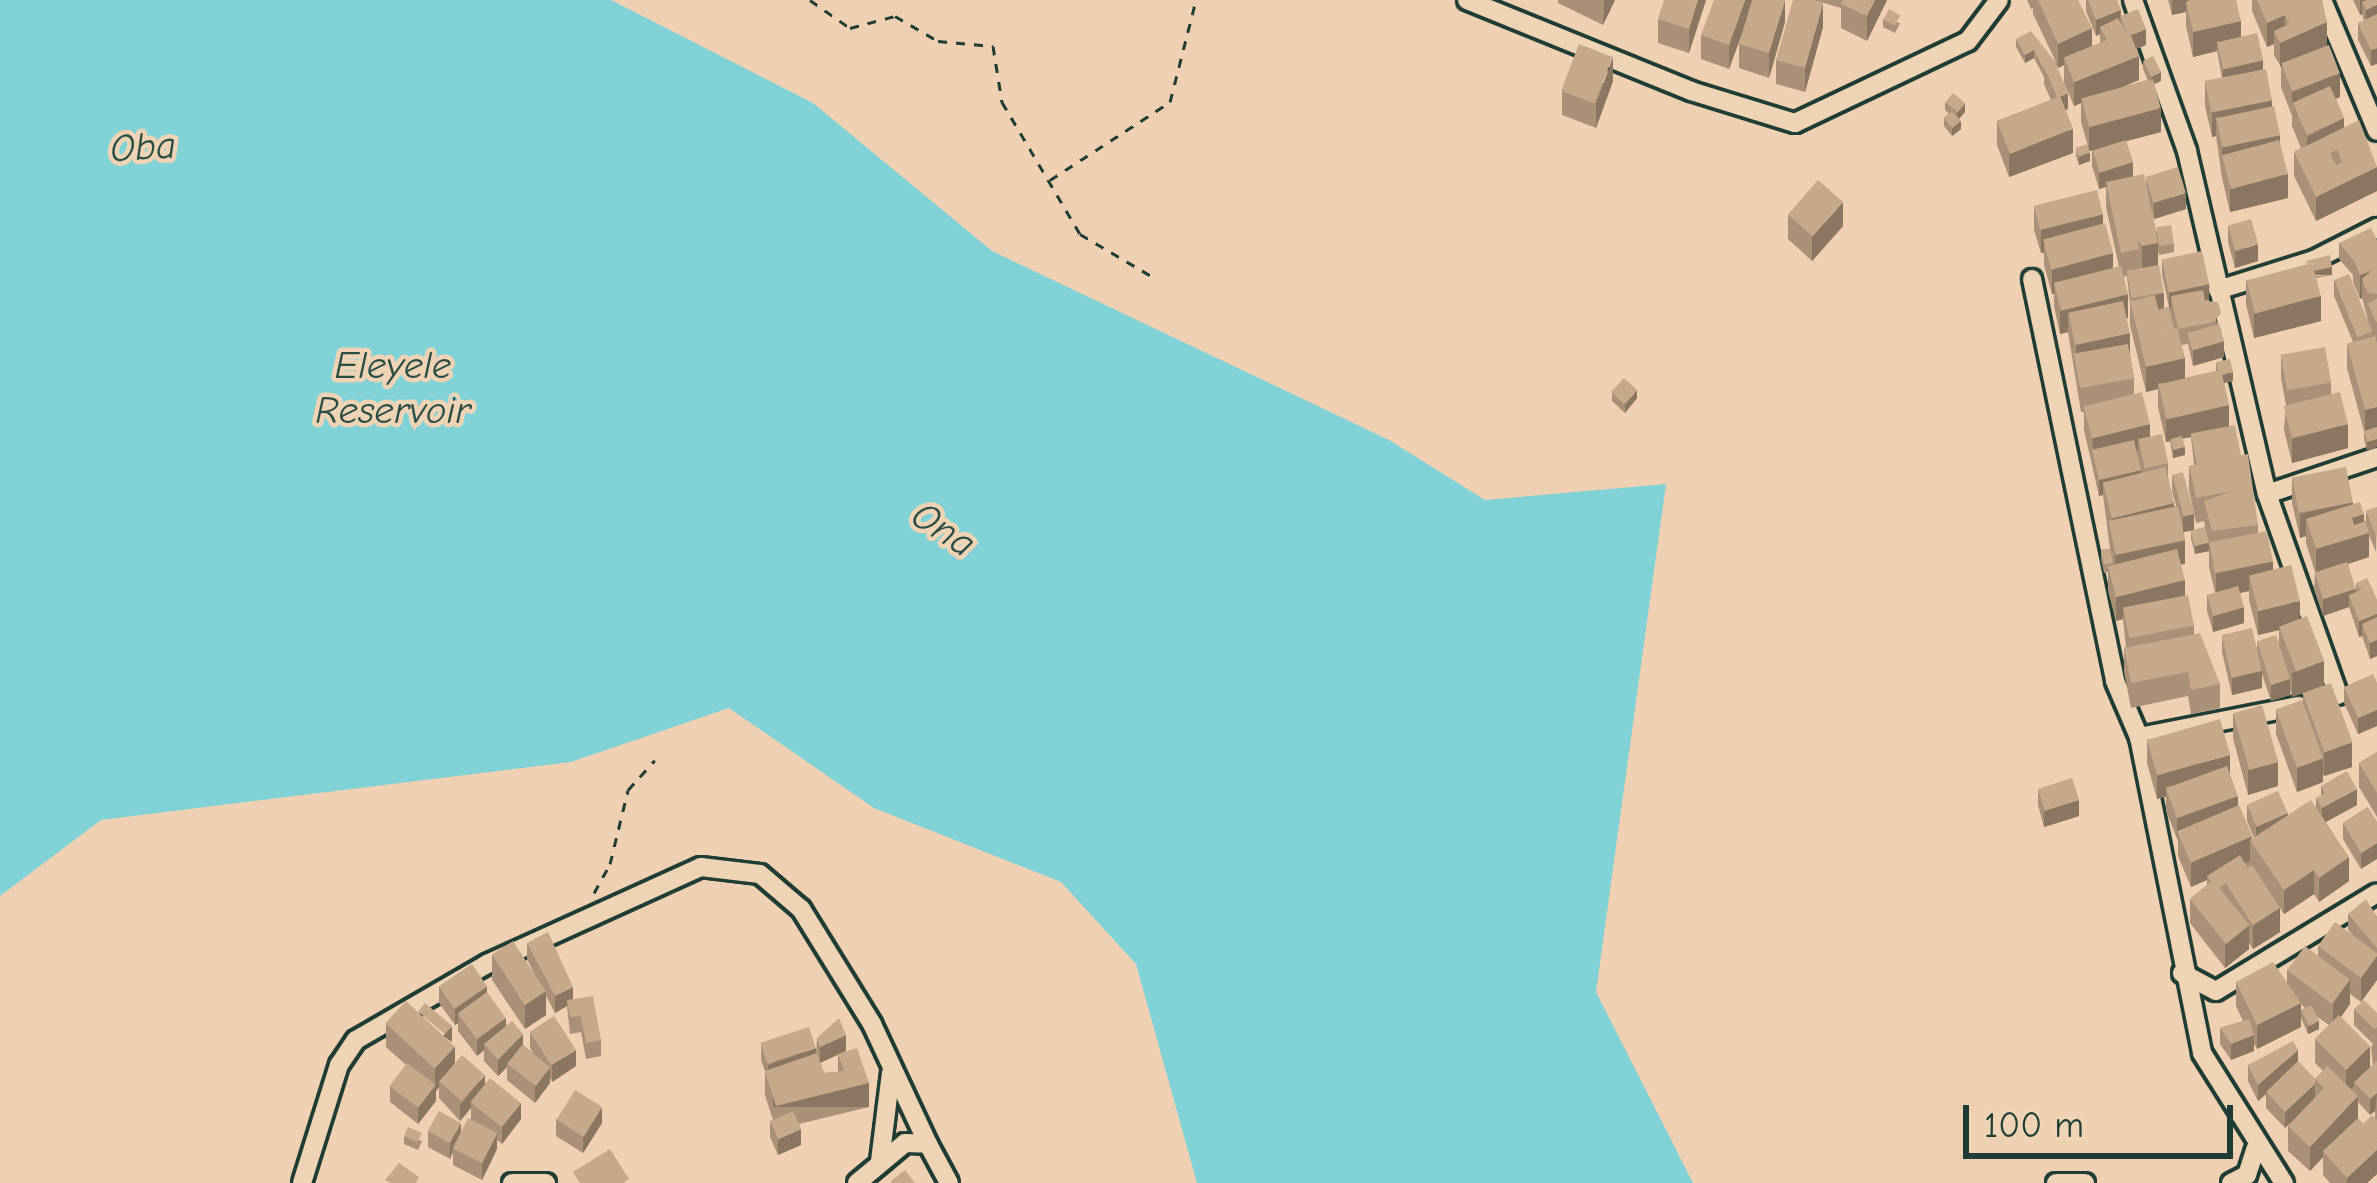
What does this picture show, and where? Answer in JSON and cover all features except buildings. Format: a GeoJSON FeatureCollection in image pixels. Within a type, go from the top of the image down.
{"type":"FeatureCollection","features":[{"type":"Feature","properties":{"kind":"street"},"geometry":{"type":"LineString","coordinates":[[1467,0],[1523,10],[1531,30],[1671,84],[1795,123],[1968,41],[1999,0]]}},
{"type":"Feature","properties":{"kind":"street"},"geometry":{"type":"LineString","coordinates":[[2132,0],[2187,152],[2267,494],[2338,695]]}},
{"type":"Feature","properties":{"kind":"street"},"geometry":{"type":"LineString","coordinates":[[2322,0],[2377,131]]}},
{"type":"Feature","properties":{"kind":"street"},"geometry":{"type":"LineString","coordinates":[[2218,290],[2314,260],[2377,228]]}},
{"type":"Feature","properties":{"kind":"street"},"geometry":{"type":"LineString","coordinates":[[2032,279],[2115,680],[2139,737],[2182,973],[2209,1072],[2256,1148],[2284,1183]]}},
{"type":"Feature","properties":{"kind":"street"},"geometry":{"type":"LineString","coordinates":[[2267,494],[2377,458]]}},
{"type":"Feature","properties":{"kind":"street"},"geometry":{"type":"LineString","coordinates":[[2139,737],[2338,695],[2357,686]]}},
{"type":"Feature","properties":{"kind":"street"},"geometry":{"type":"LineString","coordinates":[[302,1183],[339,1065],[356,1040],[434,991],[700,867],[760,874],[801,909],[841,965],[949,1183]]}},
{"type":"Feature","properties":{"kind":"street"},"geometry":{"type":"LineString","coordinates":[[2182,973],[2216,992],[2377,893]]}},
{"type":"Feature","properties":{"kind":"street"},"geometry":{"type":"LineString","coordinates":[[880,1161],[891,1073]]}},
{"type":"Feature","properties":{"kind":"street"},"geometry":{"type":"LineString","coordinates":[[857,1183],[905,1143],[928,1144]]}},
{"type":"Feature","properties":{"kind":"street"},"geometry":{"type":"LineString","coordinates":[[2231,1183],[2247,1175],[2256,1148]]}},
{"type":"Feature","properties":{"kind":"street"},"geometry":{"type":"LineString","coordinates":[[512,1183],[546,1183]]}},
{"type":"Feature","properties":{"kind":"street"},"geometry":{"type":"LineString","coordinates":[[2056,1183],[2085,1183]]}},
{"type":"Feature","properties":{"kind":"path"},"geometry":{"type":"LineString","coordinates":[[810,0],[850,28],[896,16],[938,41],[993,46],[1002,102],[1080,234],[1153,277]]}},
{"type":"Feature","properties":{"kind":"path"},"geometry":{"type":"LineString","coordinates":[[1048,181],[1170,102],[1196,0]]}},
{"type":"Feature","properties":{"kind":"path"},"geometry":{"type":"LineString","coordinates":[[578,921],[610,863],[628,790],[655,760]]}},
{"type":"Feature","properties":{"kind":"water","name":"Eleyele Reservoir"},"geometry":{"type":"Polygon","coordinates":[[[0,0],[611,0],[813,103],[992,251],[1389,440],[1485,500],[1666,484],[1596,992],[1693,1183],[1197,1183],[1136,964],[1061,882],[874,808],[729,708],[571,762],[101,820],[0,896],[0,0]]]}},
{"type":"Feature","properties":{"kind":"water label","name":"Oba"},"geometry":{"type":"Point","coordinates":[143,148]}},
{"type":"Feature","properties":{"kind":"water label","name":"Ona"},"geometry":{"type":"Point","coordinates":[943,530]}}]}
